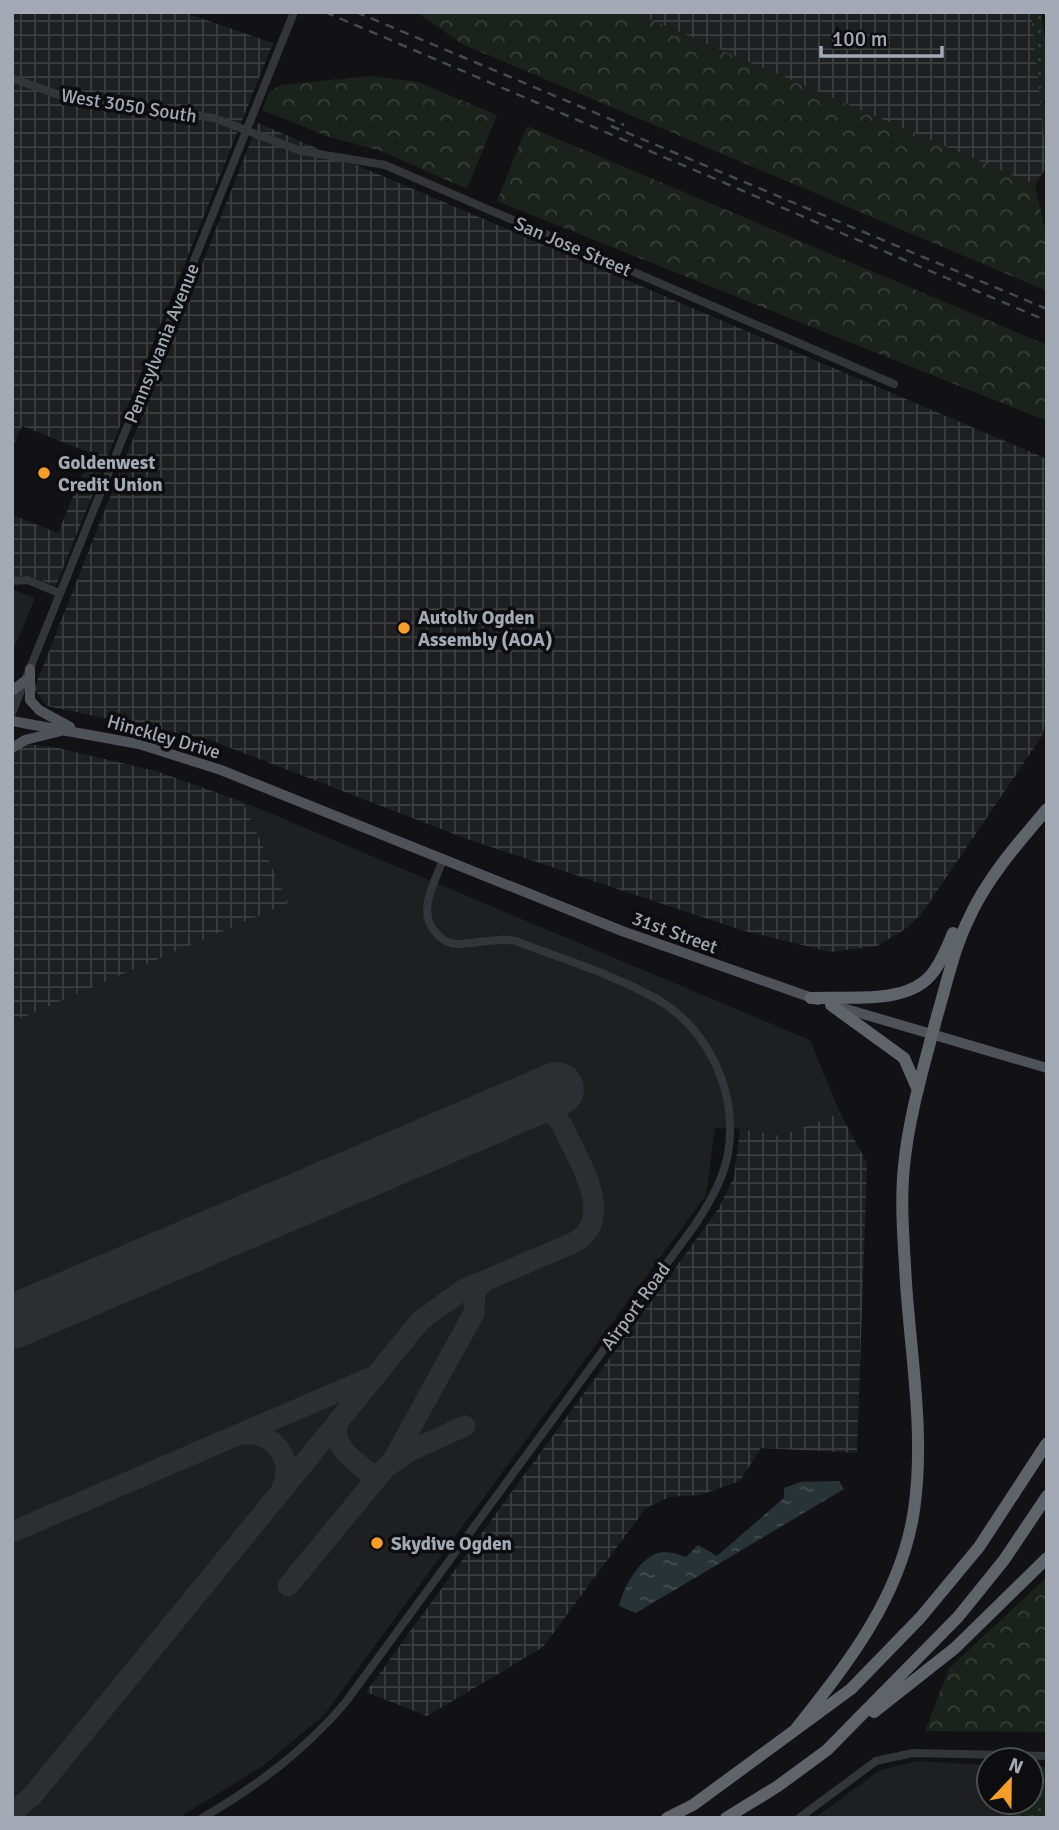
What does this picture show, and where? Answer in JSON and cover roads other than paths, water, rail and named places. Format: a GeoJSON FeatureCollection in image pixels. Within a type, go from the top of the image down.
{"type":"FeatureCollection","features":[{"type":"Feature","properties":{"kind":"highway"},"geometry":{"type":"LineString","coordinates":[[795,1730],[861,1645],[879,1615],[905,1545],[914,1511],[918,1443],[906,1281],[904,1167],[918,1091],[956,948],[971,914],[990,882],[1047,809]]}},
{"type":"Feature","properties":{"kind":"highway"},"geometry":{"type":"LineString","coordinates":[[811,998],[884,996],[917,988],[936,968],[972,897],[990,882]]}},
{"type":"Feature","properties":{"kind":"highway"},"geometry":{"type":"LineString","coordinates":[[831,1004],[904,1058],[918,1091]]}},
{"type":"Feature","properties":{"kind":"highway"},"geometry":{"type":"LineString","coordinates":[[667,1818],[693,1805],[851,1689],[920,1618],[979,1547],[1047,1443]]}},
{"type":"Feature","properties":{"kind":"highway"},"geometry":{"type":"LineString","coordinates":[[827,1750],[958,1616],[1004,1560],[1047,1496]]}},
{"type":"Feature","properties":{"kind":"highway"},"geometry":{"type":"LineString","coordinates":[[726,1818],[778,1786],[827,1750],[955,1648],[1047,1558]]}},
{"type":"Feature","properties":{"kind":"main road"},"geometry":{"type":"LineString","coordinates":[[12,691],[28,674]]}},
{"type":"Feature","properties":{"kind":"main road"},"geometry":{"type":"LineString","coordinates":[[28,674],[30,700],[39,710],[71,730]]}},
{"type":"Feature","properties":{"kind":"main road","name":"Hinckley Drive"},"geometry":{"type":"LineString","coordinates":[[12,721],[71,730],[182,756],[301,802]]}},
{"type":"Feature","properties":{"kind":"main road"},"geometry":{"type":"LineString","coordinates":[[12,747],[24,740],[71,730]]}},
{"type":"Feature","properties":{"kind":"main road","name":"31st Street"},"geometry":{"type":"LineString","coordinates":[[301,802],[622,931],[811,998],[1047,1069]]}},
{"type":"Feature","properties":{"kind":"street","name":"Pennsylvania Avenue"},"geometry":{"type":"LineString","coordinates":[[12,713],[294,12]]}},
{"type":"Feature","properties":{"kind":"street","name":"West 3050 South"},"geometry":{"type":"LineString","coordinates":[[12,78],[59,95],[214,118],[247,129]]}},
{"type":"Feature","properties":{"kind":"street","name":"San Jose Street"},"geometry":{"type":"LineString","coordinates":[[247,129],[301,151],[384,165],[894,384]]}},
{"type":"Feature","properties":{"kind":"street"},"geometry":{"type":"LineString","coordinates":[[12,581],[28,580],[59,593]]}},
{"type":"Feature","properties":{"kind":"street","name":"Airport Road"},"geometry":{"type":"LineString","coordinates":[[202,1818],[236,1798],[292,1758],[345,1703],[695,1225],[723,1174],[729,1149],[731,1118],[716,1061],[695,1031],[655,998],[516,941],[499,938],[454,944],[442,939],[432,930],[426,916],[430,893],[443,860]]}},
{"type":"Feature","properties":{"kind":"street"},"geometry":{"type":"LineString","coordinates":[[799,1818],[876,1761],[913,1753],[1047,1756]]}},
{"type":"Feature","properties":{"kind":"water"},"geometry":{"type":"Polygon","coordinates":[[[839,1481],[844,1489],[636,1613],[619,1606],[635,1572],[656,1554],[664,1552],[686,1557],[698,1545],[717,1556],[784,1498],[784,1488],[800,1482],[839,1481]]]}},
{"type":"Feature","properties":{"kind":"railway"},"geometry":{"type":"LineString","coordinates":[[325,12],[1047,321]]}},
{"type":"Feature","properties":{"kind":"railway"},"geometry":{"type":"LineString","coordinates":[[356,12],[624,125]]}},
{"type":"Feature","properties":{"kind":"railway"},"geometry":{"type":"LineString","coordinates":[[611,126],[1047,309]]}},
{"type":"Feature","properties":{"kind":"place","name":"Goldenwest Credit Union"},"geometry":{"type":"Point","coordinates":[44,473]}},
{"type":"Feature","properties":{"kind":"place","name":"Autoliv Ogden Assembly (AOA)"},"geometry":{"type":"Point","coordinates":[404,628]}},
{"type":"Feature","properties":{"kind":"place","name":"Skydive Ogden"},"geometry":{"type":"Point","coordinates":[377,1543]}}]}
